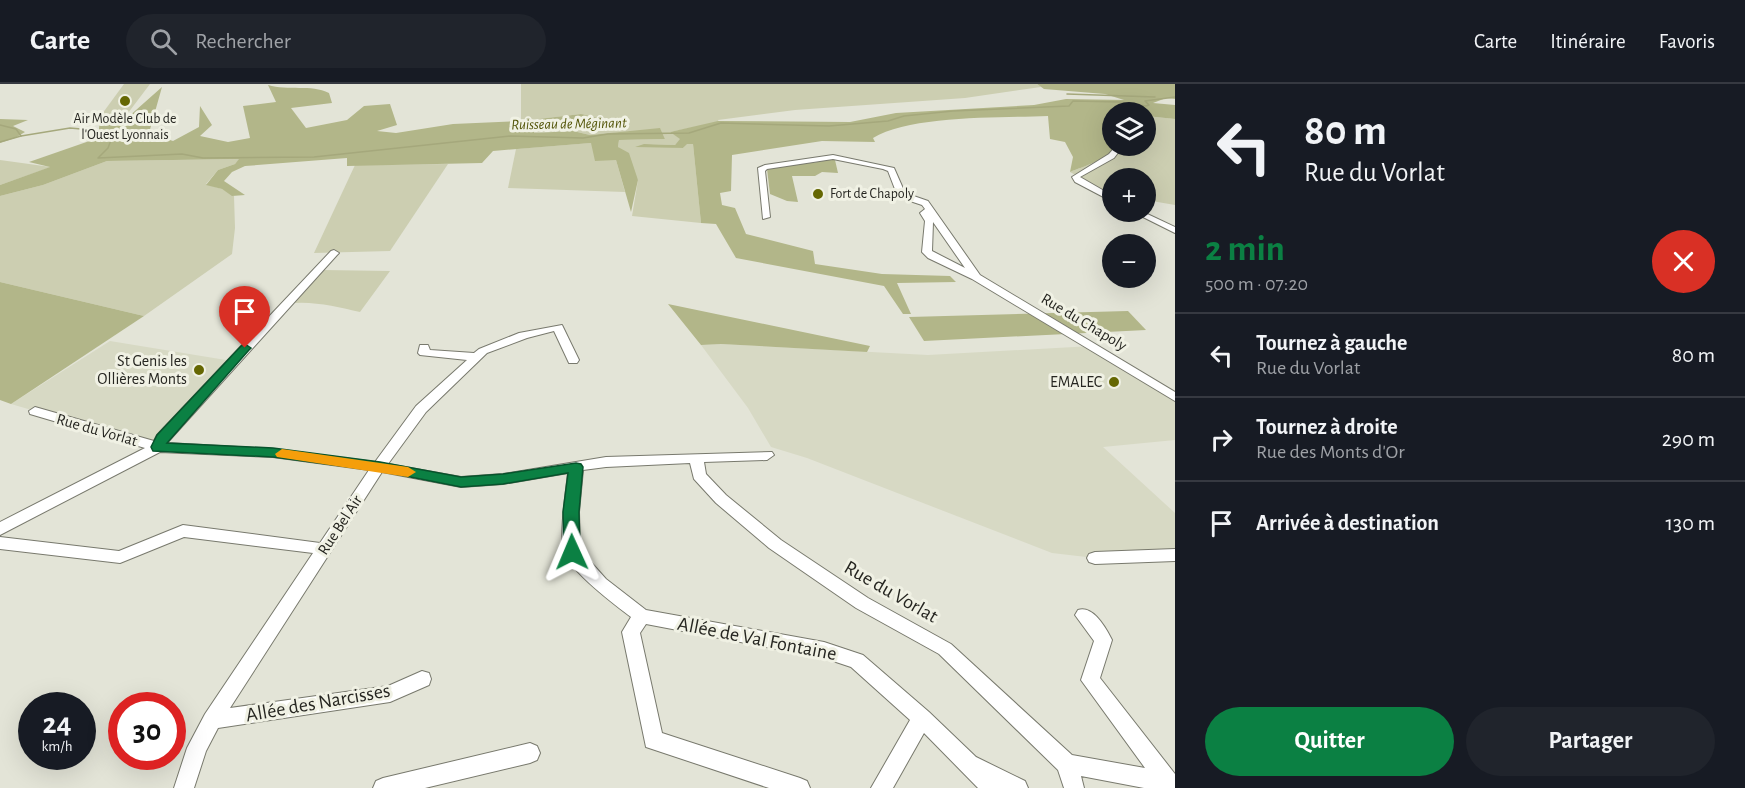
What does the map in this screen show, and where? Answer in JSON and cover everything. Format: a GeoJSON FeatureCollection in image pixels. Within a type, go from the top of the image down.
{"type":"FeatureCollection","features":[{"type":"Feature","properties":{"kind":"street"},"geometry":{"type":"LineString","coordinates":[[1102,193],[1076,177],[1110,156]]}},
{"type":"Feature","properties":{"kind":"street","name":"Rue du Chapoly"},"geometry":{"type":"LineString","coordinates":[[766,217],[760,170],[765,167],[833,157],[891,170],[901,195],[922,201],[976,277]]}},
{"type":"Feature","properties":{"kind":"street","name":"Rue du Chapoly"},"geometry":{"type":"LineString","coordinates":[[930,210],[924,213],[929,221],[929,254],[976,277],[1175,397]]}},
{"type":"Feature","properties":{"kind":"street"},"geometry":{"type":"LineString","coordinates":[[1156,221],[1175,230]]}},
{"type":"Feature","properties":{"kind":"street"},"geometry":{"type":"LineString","coordinates":[[0,529],[158,447],[162,438],[334,253]]}},
{"type":"Feature","properties":{"kind":"street","name":"Rue Bel Air"},"geometry":{"type":"LineString","coordinates":[[184,788],[197,748],[212,720],[324,549],[420,409],[477,357],[499,343],[558,327],[573,360]]}},
{"type":"Feature","properties":{"kind":"street"},"geometry":{"type":"LineString","coordinates":[[424,347],[424,353],[477,357]]}},
{"type":"Feature","properties":{"kind":"street","name":"Rue du Vorlat"},"geometry":{"type":"LineString","coordinates":[[35,411],[158,447],[273,453],[380,466],[461,482],[503,479],[606,462],[767,455]]}},
{"type":"Feature","properties":{"kind":"street","name":"Rue du Vorlat"},"geometry":{"type":"LineString","coordinates":[[696,459],[699,476],[721,499],[775,544],[862,603],[945,649],[1067,764]]}},
{"type":"Feature","properties":{"kind":"street","name":"Allée de Val Fontaine"},"geometry":{"type":"LineString","coordinates":[[576,467],[571,512],[572,552],[600,584],[642,616],[824,650],[856,661],[922,718],[993,788]]}},
{"type":"Feature","properties":{"kind":"street"},"geometry":{"type":"LineString","coordinates":[[0,543],[120,557],[183,531],[324,549]]}},
{"type":"Feature","properties":{"kind":"street"},"geometry":{"type":"LineString","coordinates":[[1095,558],[1175,555]]}},
{"type":"Feature","properties":{"kind":"street"},"geometry":{"type":"LineString","coordinates":[[1084,615],[1103,640],[1090,680],[1172,783]]}},
{"type":"Feature","properties":{"kind":"street"},"geometry":{"type":"LineString","coordinates":[[642,616],[631,632],[653,740],[800,788]]}},
{"type":"Feature","properties":{"kind":"street","name":"Allée des Narcisses"},"geometry":{"type":"LineString","coordinates":[[212,720],[390,694],[422,679]]}},
{"type":"Feature","properties":{"kind":"street"},"geometry":{"type":"LineString","coordinates":[[881,788],[922,718]]}},
{"type":"Feature","properties":{"kind":"street"},"geometry":{"type":"LineString","coordinates":[[383,788],[530,753]]}},
{"type":"Feature","properties":{"kind":"street","name":"Allée de Val Fontaine"},"geometry":{"type":"LineString","coordinates":[[967,762],[1018,788]]}},
{"type":"Feature","properties":{"kind":"street"},"geometry":{"type":"LineString","coordinates":[[1074,788],[1067,764],[1172,783]]}},
{"type":"Feature","properties":{"kind":"shaded area","name":"Air Modèle Club de l'Ouest Lyonnais"},"geometry":{"type":"Polygon","coordinates":[[[124,84],[150,84],[125,117],[103,118],[102,114],[124,84]]]}},
{"type":"Feature","properties":{"kind":"shaded area"},"geometry":{"type":"Polygon","coordinates":[[[521,84],[1037,84],[1041,87],[965,98],[795,110],[718,120],[719,122],[670,132],[681,139],[675,145],[644,144],[683,148],[687,143],[693,144],[701,223],[632,216],[638,180],[618,147],[619,140],[665,139],[660,129],[590,135],[573,131],[534,133],[533,129],[599,126],[581,114],[521,121],[521,84]]]}},
{"type":"Feature","properties":{"kind":"shaded area"},"geometry":{"type":"Polygon","coordinates":[[[1156,117],[1175,119],[1175,205],[1156,202],[1156,168],[1102,168],[1102,189],[1070,172],[1106,156],[1156,156],[1156,117]]]}},
{"type":"Feature","properties":{"kind":"shaded area"},"geometry":{"type":"Polygon","coordinates":[[[591,143],[616,160],[625,192],[508,188],[516,149],[591,143]]]}},
{"type":"Feature","properties":{"kind":"shaded area"},"geometry":{"type":"Polygon","coordinates":[[[240,159],[235,164],[218,170],[206,184],[234,196],[235,228],[232,254],[144,316],[0,282],[0,196],[43,185],[107,161],[240,159]]]}},
{"type":"Feature","properties":{"kind":"shaded area"},"geometry":{"type":"Polygon","coordinates":[[[0,160],[51,167],[0,185],[0,160]]]}},
{"type":"Feature","properties":{"kind":"shaded area"},"geometry":{"type":"Polygon","coordinates":[[[448,164],[390,251],[314,253],[355,165],[448,164]]]}},
{"type":"Feature","properties":{"kind":"shaded area"},"geometry":{"type":"Polygon","coordinates":[[[323,270],[390,271],[360,312],[314,303],[287,304],[323,270]]]}},
{"type":"Feature","properties":{"kind":"shaded area"},"geometry":{"type":"Polygon","coordinates":[[[110,341],[232,361],[158,447],[11,404],[110,341]]]}},
{"type":"Feature","properties":{"kind":"shaded area"},"geometry":{"type":"Polygon","coordinates":[[[721,344],[928,355],[1092,346],[1175,399],[1175,440],[1103,447],[1175,513],[1175,555],[1095,558],[1052,553],[807,458],[771,447],[748,408],[701,345],[721,344]]]}},
{"type":"Feature","properties":{"kind":"green space"},"geometry":{"type":"Polygon","coordinates":[[[1037,84],[1175,84],[1175,99],[1166,98],[1156,102],[1102,102],[1102,156],[1106,156],[1070,172],[1073,157],[1065,142],[1050,139],[1048,116],[933,121],[889,131],[873,138],[875,142],[822,141],[732,155],[731,191],[720,193],[722,205],[735,208],[746,234],[813,251],[815,264],[882,274],[950,276],[956,282],[897,283],[911,314],[903,314],[884,286],[736,258],[716,224],[701,223],[693,144],[687,144],[683,148],[635,147],[644,144],[675,145],[680,139],[670,132],[718,121],[850,122],[896,113],[1034,105],[1066,99],[1124,100],[1105,94],[1044,89],[1037,84]]]}},
{"type":"Feature","properties":{"kind":"green space"},"geometry":{"type":"Polygon","coordinates":[[[268,85],[315,89],[329,93],[332,103],[291,108],[306,128],[347,120],[364,106],[390,104],[397,125],[377,131],[396,133],[453,124],[521,121],[581,114],[601,119],[599,126],[534,129],[534,133],[573,131],[590,135],[660,128],[665,139],[619,140],[618,147],[629,153],[638,180],[631,212],[616,160],[595,161],[591,143],[493,151],[482,163],[347,166],[347,158],[245,166],[232,172],[224,181],[245,195],[232,196],[222,189],[206,185],[218,170],[235,164],[239,159],[107,161],[43,185],[0,196],[0,185],[50,167],[29,162],[98,138],[100,119],[127,118],[162,87],[149,133],[173,141],[199,127],[200,106],[212,125],[200,136],[228,142],[250,138],[243,106],[276,102],[268,85]]]}},
{"type":"Feature","properties":{"kind":"green space"},"geometry":{"type":"Polygon","coordinates":[[[1156,103],[1175,105],[1175,119],[1156,117],[1156,103]]]}},
{"type":"Feature","properties":{"kind":"green space"},"geometry":{"type":"Polygon","coordinates":[[[0,119],[28,120],[13,126],[25,132],[0,143],[0,119]]]}},
{"type":"Feature","properties":{"kind":"green space"},"geometry":{"type":"Polygon","coordinates":[[[835,160],[838,173],[822,172],[815,176],[792,176],[798,202],[787,201],[770,194],[767,169],[835,160]]]}},
{"type":"Feature","properties":{"kind":"green space"},"geometry":{"type":"Polygon","coordinates":[[[0,282],[144,316],[11,404],[0,400],[0,282]]]}},
{"type":"Feature","properties":{"kind":"green space"},"geometry":{"type":"Polygon","coordinates":[[[668,304],[870,346],[867,352],[721,344],[701,345],[668,304]]]}},
{"type":"Feature","properties":{"kind":"green space"},"geometry":{"type":"Polygon","coordinates":[[[1128,311],[1146,330],[924,341],[909,317],[1128,311]]]}},
{"type":"Feature","properties":{"kind":"waterway"},"geometry":{"type":"LineString","coordinates":[[1067,94],[1155,97]]}},
{"type":"Feature","properties":{"kind":"waterway","name":"Ruisseau de Méginant"},"geometry":{"type":"LineString","coordinates":[[21,136],[70,128],[114,132],[108,148],[98,158],[182,154],[203,158],[314,157],[510,136],[583,138],[608,134],[689,133],[721,123],[829,126],[888,121],[904,116],[953,111],[1069,106],[1073,101],[1120,102],[1146,106],[1149,105],[1145,101],[1175,97]]}},
{"type":"Feature","properties":{"kind":"waterway","name":"Ruisseau de Méginant"},"geometry":{"type":"LineString","coordinates":[[0,125],[16,129],[21,136]]}},
{"type":"Feature","properties":{"kind":"waterway"},"geometry":{"type":"LineString","coordinates":[[0,142],[21,136]]}},
{"type":"Feature","properties":{"kind":"slow traffic"},"geometry":{"type":"LineString","coordinates":[[282,454],[380,466],[408,472]]}},
{"type":"Feature","properties":{"kind":"place","name":"Air Modèle Club de l'Ouest Lyonnais"},"geometry":{"type":"Point","coordinates":[125,101]}},
{"type":"Feature","properties":{"kind":"place","name":"Fort de Chapoly"},"geometry":{"type":"Point","coordinates":[818,194]}},
{"type":"Feature","properties":{"kind":"place","name":"St Genis les Ollières Monts"},"geometry":{"type":"Point","coordinates":[199,370]}},
{"type":"Feature","properties":{"kind":"place","name":"EMALEC"},"geometry":{"type":"Point","coordinates":[1114,382]}},
{"type":"Feature","properties":{"kind":"route"},"geometry":{"type":"LineString","coordinates":[[245,348],[162,438],[158,447],[273,453],[380,466],[461,482],[503,479],[576,467],[571,512],[572,552]]}}]}
